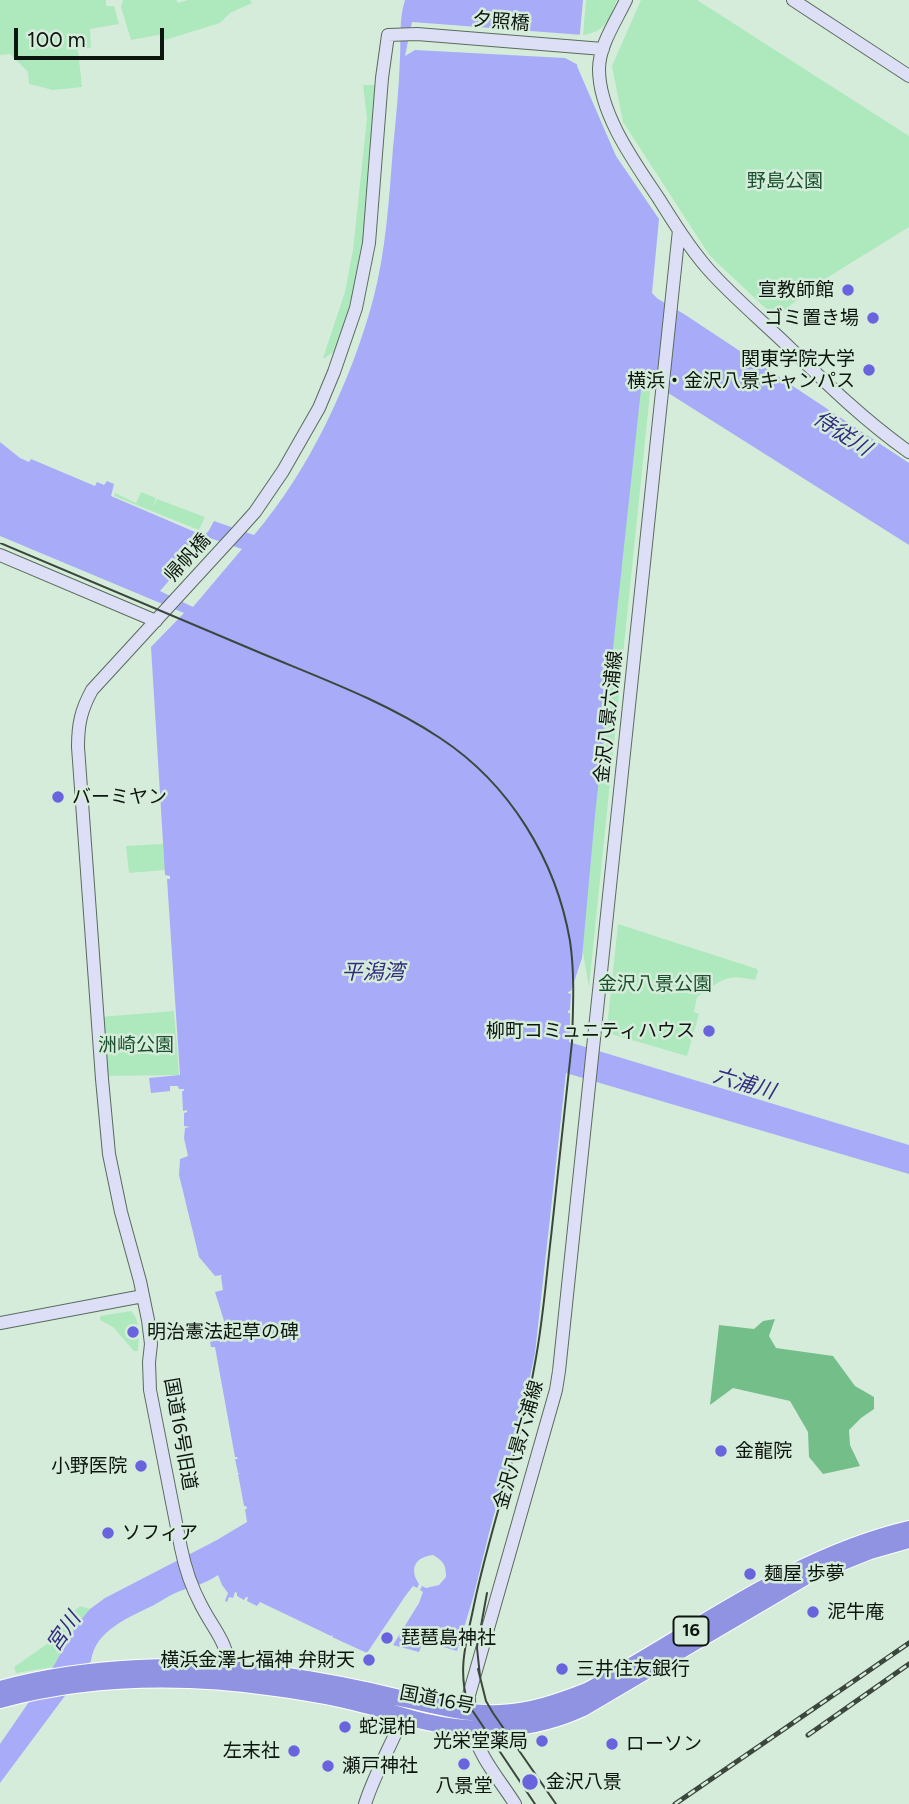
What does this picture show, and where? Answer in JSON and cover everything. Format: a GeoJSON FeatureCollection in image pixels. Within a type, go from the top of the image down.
{"type":"FeatureCollection","features":[{"type":"Feature","properties":{"kind":"highway","name":"国道16号"},"geometry":{"type":"LineString","coordinates":[[0,1689],[76,1680],[159,1680],[229,1675],[318,1681],[470,1713],[514,1712],[587,1691],[789,1573],[847,1547],[909,1529]]}},
{"type":"Feature","properties":{"kind":"highway","name":"国道16号"},"geometry":{"type":"LineString","coordinates":[[229,1675],[364,1704],[426,1722],[472,1729],[529,1726],[567,1716],[606,1696],[806,1577],[870,1551],[909,1540]]}},
{"type":"Feature","properties":{"kind":"highway","name":"国道16号"},"geometry":{"type":"LineString","coordinates":[[0,1700],[38,1686]]}},
{"type":"Feature","properties":{"kind":"street"},"geometry":{"type":"LineString","coordinates":[[626,0],[603,49],[599,67],[614,125],[627,149],[679,230],[710,271],[863,417],[909,452]]}},
{"type":"Feature","properties":{"kind":"street"},"geometry":{"type":"LineString","coordinates":[[793,0],[909,76]]}},
{"type":"Feature","properties":{"kind":"street","name":"夕照橋"},"geometry":{"type":"LineString","coordinates":[[238,531],[255,512],[283,471],[319,408],[356,308],[369,243],[388,35],[417,34],[603,49]]}},
{"type":"Feature","properties":{"kind":"street","name":"金沢八景六浦線"},"geometry":{"type":"LineString","coordinates":[[515,1804],[488,1765],[472,1729],[468,1695],[556,1390],[559,1371],[679,230]]}},
{"type":"Feature","properties":{"kind":"street","name":"帰帆橋"},"geometry":{"type":"LineString","coordinates":[[156,621],[238,531]]}},
{"type":"Feature","properties":{"kind":"street"},"geometry":{"type":"LineString","coordinates":[[0,555],[156,621]]}},
{"type":"Feature","properties":{"kind":"street","name":"国道16号旧道"},"geometry":{"type":"LineString","coordinates":[[156,621],[92,690],[82,708],[78,728],[79,760],[109,1154],[143,1296],[150,1335],[150,1390],[183,1557],[200,1604],[223,1642],[229,1675]]}},
{"type":"Feature","properties":{"kind":"street"},"geometry":{"type":"LineString","coordinates":[[0,1323],[143,1296]]}},
{"type":"Feature","properties":{"kind":"street"},"geometry":{"type":"LineString","coordinates":[[365,1804],[372,1782],[403,1716]]}},
{"type":"Feature","properties":{"kind":"green space"},"geometry":{"type":"Polygon","coordinates":[[[0,0],[106,0],[106,6],[114,6],[119,24],[90,29],[91,48],[78,50],[82,87],[53,90],[29,84],[28,72],[10,54],[0,55],[0,0]]]}},
{"type":"Feature","properties":{"kind":"green space"},"geometry":{"type":"Polygon","coordinates":[[[123,0],[176,0],[178,3],[188,0],[250,0],[252,3],[230,13],[220,23],[165,40],[163,34],[131,40],[121,7],[123,0]]]}},
{"type":"Feature","properties":{"kind":"green space"},"geometry":{"type":"Polygon","coordinates":[[[586,0],[617,0],[609,19],[602,27],[583,35],[586,0]]]}},
{"type":"Feature","properties":{"kind":"green space","name":"野島公園"},"geometry":{"type":"Polygon","coordinates":[[[641,0],[697,0],[909,136],[909,227],[825,279],[775,317],[710,256],[623,122],[612,66],[641,0]]]}},
{"type":"Feature","properties":{"kind":"green space"},"geometry":{"type":"Polygon","coordinates":[[[363,85],[377,85],[365,228],[354,290],[336,350],[323,358],[345,292],[353,250],[367,118],[363,85]]]}},
{"type":"Feature","properties":{"kind":"green space"},"geometry":{"type":"Polygon","coordinates":[[[644,377],[651,383],[589,987],[581,941],[639,380],[644,377]]]}},
{"type":"Feature","properties":{"kind":"green space"},"geometry":{"type":"Polygon","coordinates":[[[141,492],[156,498],[152,509],[157,499],[205,517],[199,530],[114,496],[115,493],[136,503],[141,492]]]}},
{"type":"Feature","properties":{"kind":"green space"},"geometry":{"type":"Polygon","coordinates":[[[163,844],[165,870],[129,873],[126,846],[163,844]]]}},
{"type":"Feature","properties":{"kind":"green space","name":"金沢八景公園"},"geometry":{"type":"Polygon","coordinates":[[[618,924],[757,969],[755,980],[730,978],[697,997],[694,1012],[699,1014],[687,1056],[611,1034],[607,1027],[618,924]]]}},
{"type":"Feature","properties":{"kind":"green space","name":"洲崎公園"},"geometry":{"type":"Polygon","coordinates":[[[174,1011],[179,1075],[105,1076],[100,1017],[174,1011]]]}},
{"type":"Feature","properties":{"kind":"green space"},"geometry":{"type":"Polygon","coordinates":[[[131,1311],[138,1325],[138,1351],[134,1351],[113,1327],[100,1320],[100,1316],[131,1311]]]}},
{"type":"Feature","properties":{"kind":"green space"},"geometry":{"type":"Polygon","coordinates":[[[775,1319],[769,1336],[776,1348],[833,1356],[855,1386],[874,1397],[874,1409],[849,1430],[850,1445],[860,1466],[823,1474],[809,1457],[808,1432],[790,1401],[733,1388],[710,1405],[719,1325],[754,1329],[763,1321],[775,1319]]]}},
{"type":"Feature","properties":{"kind":"green space"},"geometry":{"type":"Polygon","coordinates":[[[80,1606],[90,1609],[78,1623],[53,1667],[16,1673],[14,1667],[50,1642],[68,1616],[80,1606]]]}},
{"type":"Feature","properties":{"kind":"water"},"geometry":{"type":"Polygon","coordinates":[[[405,0],[583,0],[577,66],[616,156],[659,219],[652,293],[909,463],[909,545],[646,379],[642,380],[582,958],[571,991],[568,992],[571,994],[568,1011],[570,1034],[567,1037],[569,1042],[909,1145],[909,1174],[566,1073],[535,1353],[524,1405],[457,1651],[423,1641],[419,1652],[393,1645],[419,1603],[422,1586],[426,1588],[439,1585],[446,1577],[444,1564],[433,1555],[418,1561],[414,1569],[419,1584],[417,1588],[413,1586],[406,1595],[367,1653],[260,1602],[257,1606],[247,1601],[248,1597],[244,1600],[235,1592],[233,1598],[229,1597],[227,1602],[225,1601],[228,1593],[218,1575],[179,1591],[106,1633],[94,1650],[91,1661],[0,1783],[0,1744],[53,1667],[78,1623],[90,1609],[105,1598],[247,1522],[247,1509],[244,1506],[238,1474],[240,1473],[235,1459],[238,1459],[235,1457],[215,1347],[211,1347],[210,1342],[241,1336],[236,1333],[228,1335],[226,1328],[237,1322],[225,1324],[215,1292],[223,1290],[222,1275],[215,1276],[199,1257],[179,1175],[180,1159],[188,1156],[185,1128],[190,1127],[184,1126],[184,1113],[187,1110],[183,1111],[184,1089],[170,1086],[170,1091],[151,1093],[149,1078],[180,1075],[167,879],[170,879],[170,876],[165,875],[151,647],[184,613],[0,536],[0,442],[29,462],[31,459],[95,486],[97,482],[104,485],[107,481],[114,484],[111,496],[202,535],[208,532],[214,521],[254,535],[293,483],[326,424],[353,362],[373,300],[386,225],[398,92],[401,21],[405,0]]]}},
{"type":"Feature","properties":{"kind":"pier"},"geometry":{"type":"Polygon","coordinates":[[[412,22],[583,35],[582,67],[565,58],[415,50],[405,56],[412,22]]]}},
{"type":"Feature","properties":{"kind":"pier"},"geometry":{"type":"Polygon","coordinates":[[[207,537],[242,549],[193,607],[160,591],[207,537]]]}},
{"type":"Feature","properties":{"kind":"tram line"},"geometry":{"type":"LineString","coordinates":[[0,543],[354,692],[419,725],[465,757],[508,801],[526,826],[554,882],[570,941],[573,1004],[572,1042],[544,1300],[529,1394],[481,1574],[463,1666],[468,1704],[535,1804]]}},
{"type":"Feature","properties":{"kind":"tram line"},"geometry":{"type":"LineString","coordinates":[[480,1676],[477,1648],[487,1593]]}},
{"type":"Feature","properties":{"kind":"tram line"},"geometry":{"type":"LineString","coordinates":[[478,1669],[486,1701],[556,1804]]}},
{"type":"Feature","properties":{"kind":"railway"},"geometry":{"type":"LineString","coordinates":[[675,1804],[909,1643]]}},
{"type":"Feature","properties":{"kind":"railway"},"geometry":{"type":"LineString","coordinates":[[808,1735],[909,1664]]}},
{"type":"Feature","properties":{"kind":"place","name":"宣教師館"},"geometry":{"type":"Point","coordinates":[848,290]}},
{"type":"Feature","properties":{"kind":"place","name":"ゴミ置き場"},"geometry":{"type":"Point","coordinates":[873,318]}},
{"type":"Feature","properties":{"kind":"place","name":"関東学院大学 横浜・金沢八景キャンパス"},"geometry":{"type":"Point","coordinates":[869,370]}},
{"type":"Feature","properties":{"kind":"place","name":"バーミヤン"},"geometry":{"type":"Point","coordinates":[58,797]}},
{"type":"Feature","properties":{"kind":"place","name":"柳町コミュニティハウス"},"geometry":{"type":"Point","coordinates":[709,1031]}},
{"type":"Feature","properties":{"kind":"place","name":"明治憲法起草の碑"},"geometry":{"type":"Point","coordinates":[133,1332]}},
{"type":"Feature","properties":{"kind":"place","name":"金龍院"},"geometry":{"type":"Point","coordinates":[721,1451]}},
{"type":"Feature","properties":{"kind":"place","name":"小野医院"},"geometry":{"type":"Point","coordinates":[141,1466]}},
{"type":"Feature","properties":{"kind":"place","name":"ソフィア"},"geometry":{"type":"Point","coordinates":[108,1533]}},
{"type":"Feature","properties":{"kind":"place","name":"麺屋 歩夢"},"geometry":{"type":"Point","coordinates":[750,1574]}},
{"type":"Feature","properties":{"kind":"place","name":"泥牛庵"},"geometry":{"type":"Point","coordinates":[813,1612]}},
{"type":"Feature","properties":{"kind":"place","name":"琵琶島神社"},"geometry":{"type":"Point","coordinates":[387,1638]}},
{"type":"Feature","properties":{"kind":"place","name":"横浜金澤七福神 弁財天"},"geometry":{"type":"Point","coordinates":[369,1660]}},
{"type":"Feature","properties":{"kind":"place","name":"三井住友銀行"},"geometry":{"type":"Point","coordinates":[562,1669]}},
{"type":"Feature","properties":{"kind":"place","name":"蛇混柏"},"geometry":{"type":"Point","coordinates":[345,1727]}},
{"type":"Feature","properties":{"kind":"place","name":"光栄堂薬局"},"geometry":{"type":"Point","coordinates":[542,1741]}},
{"type":"Feature","properties":{"kind":"place","name":"ローソン"},"geometry":{"type":"Point","coordinates":[612,1744]}},
{"type":"Feature","properties":{"kind":"place","name":"左末社"},"geometry":{"type":"Point","coordinates":[294,1751]}},
{"type":"Feature","properties":{"kind":"place","name":"八景堂"},"geometry":{"type":"Point","coordinates":[464,1764]}},
{"type":"Feature","properties":{"kind":"place","name":"瀬戸神社"},"geometry":{"type":"Point","coordinates":[328,1766]}},
{"type":"Feature","properties":{"kind":"place","name":"金沢八景"},"geometry":{"type":"Point","coordinates":[530,1782]}},
{"type":"Feature","properties":{"kind":"water label","name":"侍従川"},"geometry":{"type":"Point","coordinates":[842,434]}},
{"type":"Feature","properties":{"kind":"water label","name":"平潟湾"},"geometry":{"type":"Point","coordinates":[373,973]}},
{"type":"Feature","properties":{"kind":"water label","name":"六浦川"},"geometry":{"type":"Point","coordinates":[744,1084]}},
{"type":"Feature","properties":{"kind":"water label","name":"宮川"},"geometry":{"type":"Point","coordinates":[64,1632]}}]}
